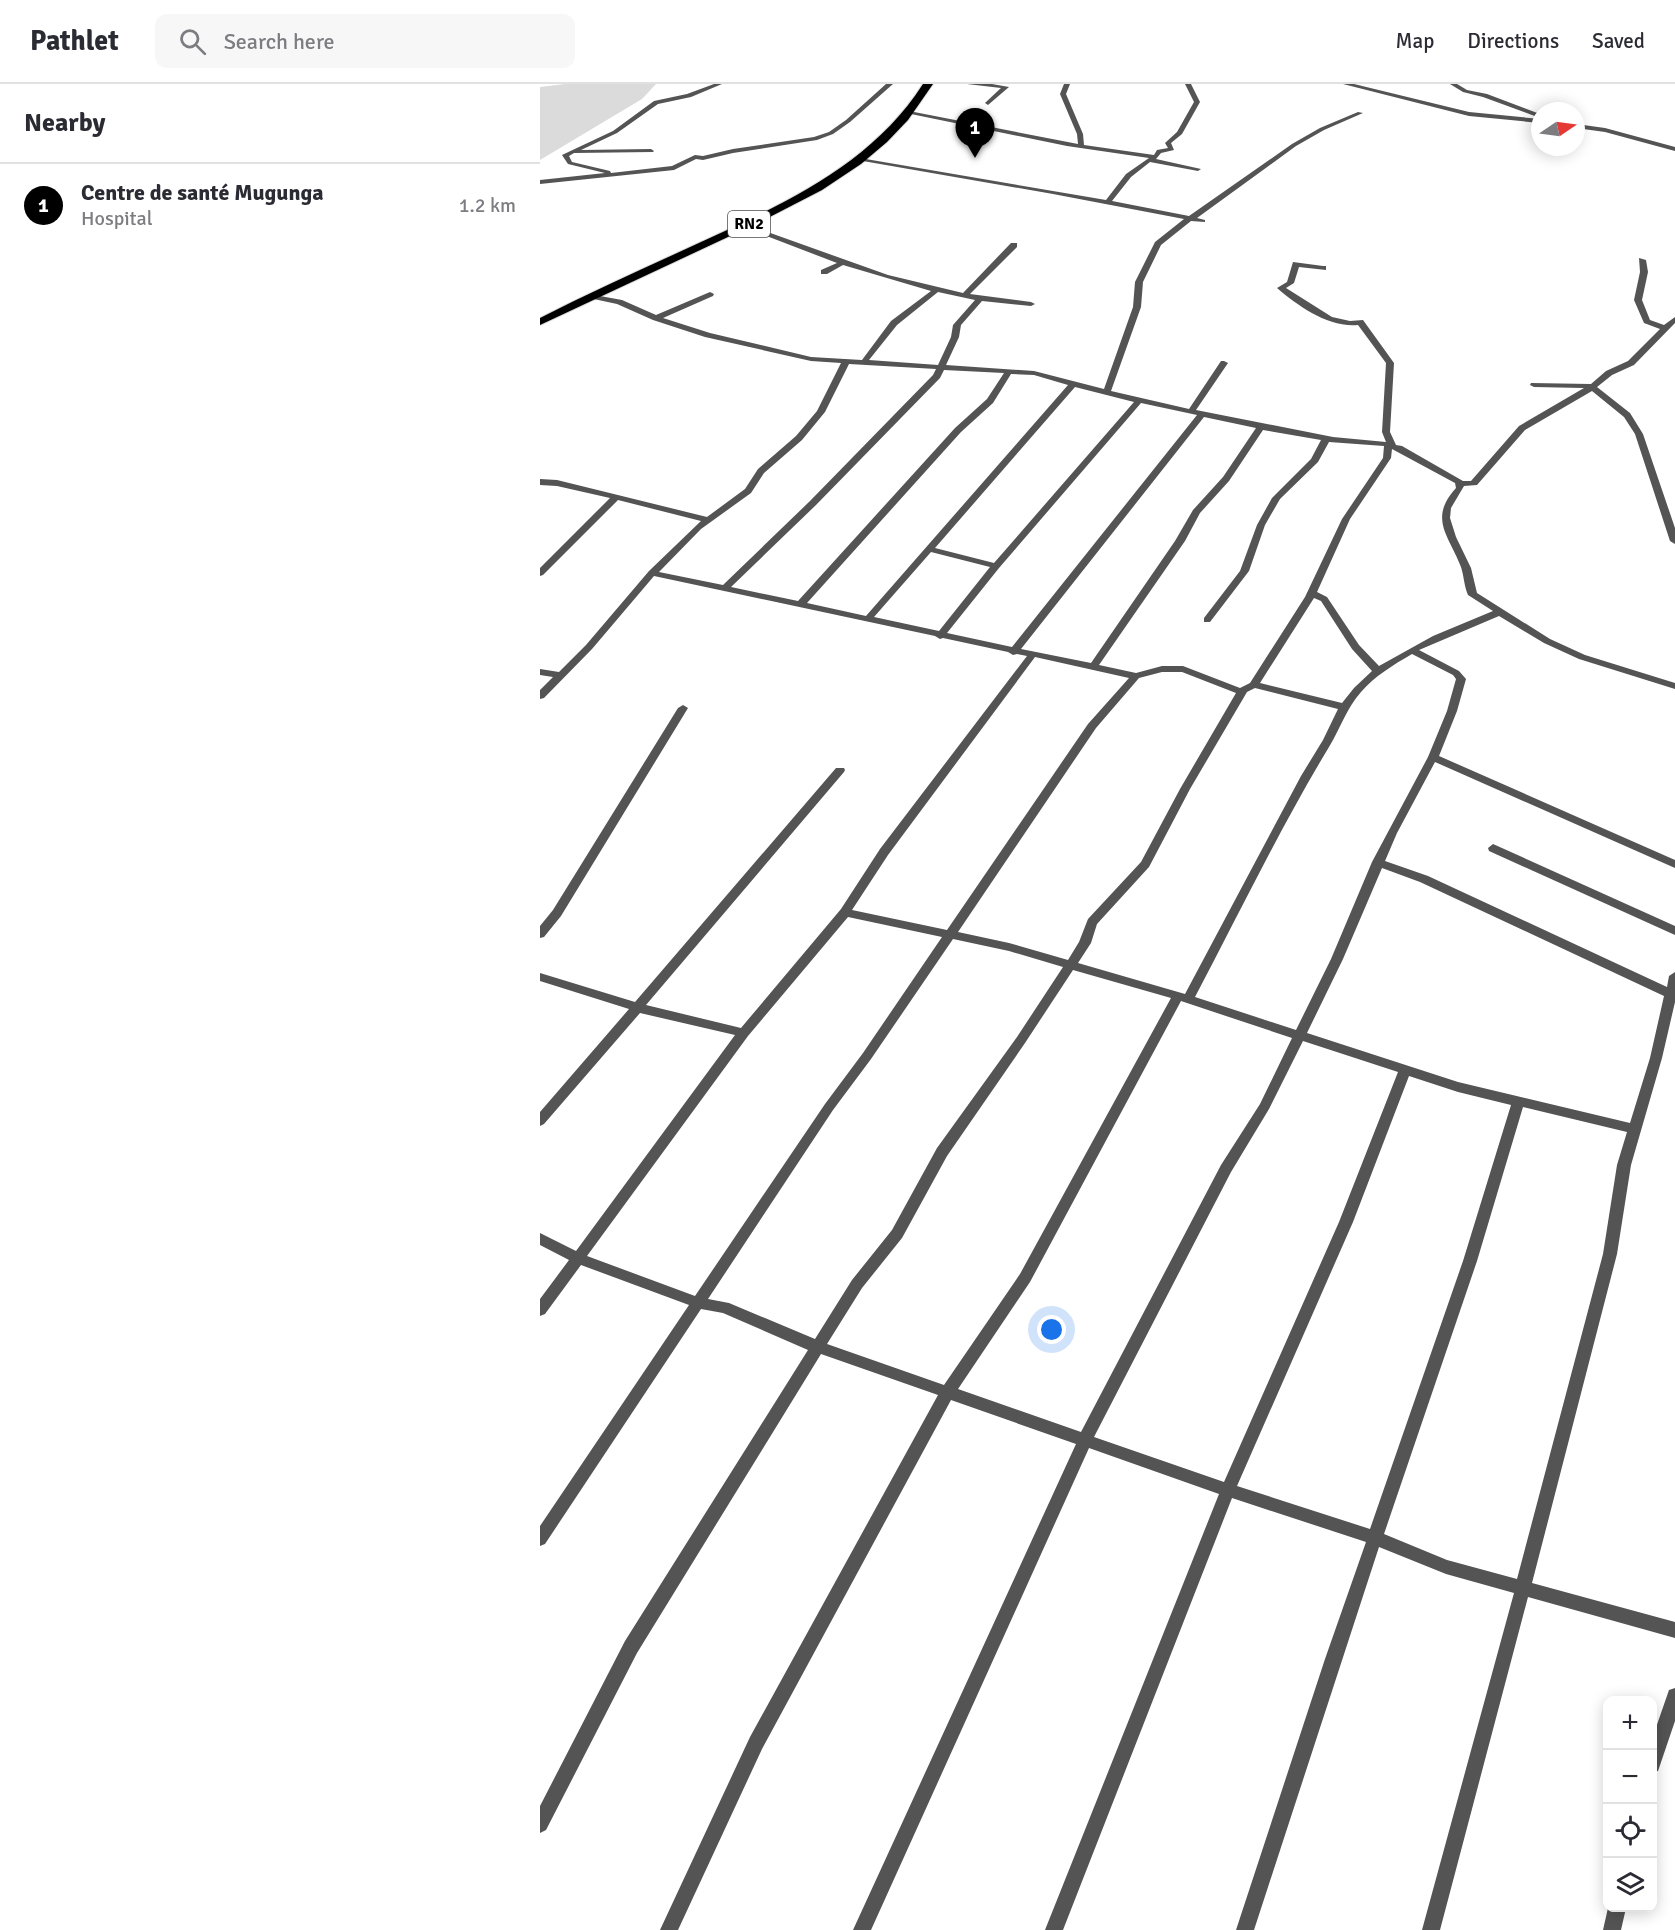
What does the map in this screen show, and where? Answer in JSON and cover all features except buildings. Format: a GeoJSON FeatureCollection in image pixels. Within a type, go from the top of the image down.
{"type":"FeatureCollection","features":[{"type":"Feature","properties":{"kind":"highway","name":"RN2"},"geometry":{"type":"LineString","coordinates":[[540,322],[745,226],[817,187],[860,160],[909,113],[928,84]]}},
{"type":"Feature","properties":{"kind":"street"},"geometry":{"type":"LineString","coordinates":[[624,174],[570,163],[565,155],[615,132],[656,102],[689,96],[718,84]]}},
{"type":"Feature","properties":{"kind":"street"},"geometry":{"type":"LineString","coordinates":[[540,182],[674,168],[695,157],[703,158],[733,151],[814,140],[831,133],[890,84]]}},
{"type":"Feature","properties":{"kind":"street"},"geometry":{"type":"LineString","coordinates":[[970,84],[1006,87],[988,103]]}},
{"type":"Feature","properties":{"kind":"street"},"geometry":{"type":"LineString","coordinates":[[1067,84],[1063,94],[1080,134],[1081,145]]}},
{"type":"Feature","properties":{"kind":"street"},"geometry":{"type":"LineString","coordinates":[[1108,202],[1113,190],[1148,160],[1156,157],[1159,151],[1172,149],[1168,143],[1180,133],[1197,102],[1188,84]]}},
{"type":"Feature","properties":{"kind":"street"},"geometry":{"type":"LineString","coordinates":[[1346,84],[1469,114],[1531,120]]}},
{"type":"Feature","properties":{"kind":"street"},"geometry":{"type":"LineString","coordinates":[[1453,84],[1465,91],[1485,95],[1531,113]]}},
{"type":"Feature","properties":{"kind":"street"},"geometry":{"type":"LineString","coordinates":[[909,113],[1156,157]]}},
{"type":"Feature","properties":{"kind":"street"},"geometry":{"type":"LineString","coordinates":[[1107,392],[1137,307],[1139,282],[1158,244],[1294,145],[1322,129],[1360,113]]}},
{"type":"Feature","properties":{"kind":"street"},"geometry":{"type":"LineString","coordinates":[[1585,127],[1605,130],[1675,149]]}},
{"type":"Feature","properties":{"kind":"street"},"geometry":{"type":"LineString","coordinates":[[569,152],[651,151]]}},
{"type":"Feature","properties":{"kind":"street"},"geometry":{"type":"LineString","coordinates":[[860,160],[1108,202],[1203,221]]}},
{"type":"Feature","properties":{"kind":"street"},"geometry":{"type":"LineString","coordinates":[[1148,160],[1198,169]]}},
{"type":"Feature","properties":{"kind":"street"},"geometry":{"type":"LineString","coordinates":[[745,226],[844,262],[936,290],[979,300],[1031,304]]}},
{"type":"Feature","properties":{"kind":"street"},"geometry":{"type":"LineString","coordinates":[[964,296],[1014,245]]}},
{"type":"Feature","properties":{"kind":"street"},"geometry":{"type":"LineString","coordinates":[[1642,260],[1644,272],[1638,300],[1647,321],[1666,329]]}},
{"type":"Feature","properties":{"kind":"street"},"geometry":{"type":"LineString","coordinates":[[824,272],[844,262]]}},
{"type":"Feature","properties":{"kind":"street"},"geometry":{"type":"LineString","coordinates":[[540,1824],[631,1647],[820,1348],[857,1284],[897,1234],[942,1152],[1021,1040],[1085,943],[1092,922],[1108,900],[1145,864],[1247,688],[1312,593],[1346,519],[1387,458],[1390,445],[1386,432],[1390,363],[1386,356],[1360,322],[1330,319],[1281,288],[1290,283],[1296,264],[1323,268]]}},
{"type":"Feature","properties":{"kind":"street"},"geometry":{"type":"LineString","coordinates":[[864,362],[894,323],[936,290]]}},
{"type":"Feature","properties":{"kind":"street"},"geometry":{"type":"LineString","coordinates":[[656,318],[710,294]]}},
{"type":"Feature","properties":{"kind":"street"},"geometry":{"type":"LineString","coordinates":[[592,296],[619,302],[656,318],[771,352],[846,362],[1010,370],[1261,427],[1326,439],[1390,445],[1453,477],[1460,484],[1474,483],[1522,428],[1592,387],[1609,373],[1631,363],[1675,320]]}},
{"type":"Feature","properties":{"kind":"street"},"geometry":{"type":"LineString","coordinates":[[725,588],[813,503],[937,376],[955,337],[957,325],[979,300]]}},
{"type":"Feature","properties":{"kind":"street"},"geometry":{"type":"LineString","coordinates":[[540,696],[675,548],[748,491],[761,471],[799,438],[821,411],[846,362]]}},
{"type":"Feature","properties":{"kind":"street"},"geometry":{"type":"LineString","coordinates":[[1013,652],[1197,412],[1224,363]]}},
{"type":"Feature","properties":{"kind":"street"},"geometry":{"type":"LineString","coordinates":[[800,605],[958,430],[990,401],[1010,370]]}},
{"type":"Feature","properties":{"kind":"street"},"geometry":{"type":"LineString","coordinates":[[867,620],[1074,383]]}},
{"type":"Feature","properties":{"kind":"street"},"geometry":{"type":"LineString","coordinates":[[1534,385],[1592,387],[1627,415],[1639,434],[1675,541]]}},
{"type":"Feature","properties":{"kind":"street"},"geometry":{"type":"LineString","coordinates":[[940,636],[996,566],[1140,400]]}},
{"type":"Feature","properties":{"kind":"street"},"geometry":{"type":"LineString","coordinates":[[1094,666],[1180,541],[1196,512],[1226,479],[1261,427]]}},
{"type":"Feature","properties":{"kind":"street"},"geometry":{"type":"LineString","coordinates":[[1207,620],[1244,571],[1261,525],[1276,498],[1315,460],[1326,439]]}},
{"type":"Feature","properties":{"kind":"street"},"geometry":{"type":"LineString","coordinates":[[540,482],[557,483],[709,520]]}},
{"type":"Feature","properties":{"kind":"street"},"geometry":{"type":"LineString","coordinates":[[1460,484],[1446,507],[1448,531],[1460,550],[1471,591],[1547,641],[1582,657],[1675,686]]}},
{"type":"Feature","properties":{"kind":"street"},"geometry":{"type":"LineString","coordinates":[[540,573],[615,498]]}},
{"type":"Feature","properties":{"kind":"street"},"geometry":{"type":"LineString","coordinates":[[928,549],[996,566]]}},
{"type":"Feature","properties":{"kind":"street"},"geometry":{"type":"LineString","coordinates":[[652,573],[1013,652],[1136,676],[1162,669],[1183,669],[1247,688],[1344,707]]}},
{"type":"Feature","properties":{"kind":"street"},"geometry":{"type":"LineString","coordinates":[[1312,593],[1324,599],[1355,647],[1378,670]]}},
{"type":"Feature","properties":{"kind":"street"},"geometry":{"type":"LineString","coordinates":[[669,1930],[756,1743],[947,1393],[1025,1278],[1344,707],[1378,670],[1447,633],[1500,612]]}},
{"type":"Feature","properties":{"kind":"street"},"geometry":{"type":"LineString","coordinates":[[862,1930],[1085,1440],[1226,1169],[1265,1106],[1337,958],[1378,862],[1433,757],[1452,711],[1461,679],[1456,673],[1413,651]]}},
{"type":"Feature","properties":{"kind":"street"},"geometry":{"type":"LineString","coordinates":[[540,1310],[580,1259],[744,1034],[845,912],[884,852],[1032,655]]}},
{"type":"Feature","properties":{"kind":"street"},"geometry":{"type":"LineString","coordinates":[[540,672],[561,675]]}},
{"type":"Feature","properties":{"kind":"street"},"geometry":{"type":"LineString","coordinates":[[540,1539],[829,1107],[867,1056],[1092,726],[1136,676]]}},
{"type":"Feature","properties":{"kind":"street"},"geometry":{"type":"LineString","coordinates":[[540,934],[557,912],[683,708]]}},
{"type":"Feature","properties":{"kind":"street"},"geometry":{"type":"LineString","coordinates":[[1433,757],[1675,864]]}},
{"type":"Feature","properties":{"kind":"street"},"geometry":{"type":"LineString","coordinates":[[540,1121],[639,1008],[840,770]]}},
{"type":"Feature","properties":{"kind":"street"},"geometry":{"type":"LineString","coordinates":[[1492,848],[1675,931]]}},
{"type":"Feature","properties":{"kind":"street"},"geometry":{"type":"LineString","coordinates":[[1378,862],[1424,879],[1671,994]]}},
{"type":"Feature","properties":{"kind":"street"},"geometry":{"type":"LineString","coordinates":[[845,912],[948,936],[1009,947],[1183,997],[1404,1069],[1518,1103],[1634,1129]]}},
{"type":"Feature","properties":{"kind":"street"},"geometry":{"type":"LineString","coordinates":[[1431,1930],[1524,1589],[1610,1254],[1624,1165],[1656,1059],[1675,976]]}},
{"type":"Feature","properties":{"kind":"street"},"geometry":{"type":"LineString","coordinates":[[540,977],[639,1008],[744,1034]]}},
{"type":"Feature","properties":{"kind":"street"},"geometry":{"type":"LineString","coordinates":[[1054,1930],[1228,1490],[1346,1222],[1404,1069]]}},
{"type":"Feature","properties":{"kind":"street"},"geometry":{"type":"LineString","coordinates":[[1245,1930],[1470,1261],[1518,1103]]}},
{"type":"Feature","properties":{"kind":"street"},"geometry":{"type":"LineString","coordinates":[[540,1239],[580,1259],[699,1303],[724,1307],[820,1348],[1228,1490],[1376,1538],[1446,1567],[1675,1630]]}},
{"type":"Feature","properties":{"kind":"street"},"geometry":{"type":"LineString","coordinates":[[1657,1752],[1675,1696]]}},
{"type":"Feature","properties":{"kind":"street"},"geometry":{"type":"LineString","coordinates":[[1612,1930],[1616,1912]]}},
{"type":"Feature","properties":{"kind":"shaded area"},"geometry":{"type":"Polygon","coordinates":[[[565,84],[656,84],[642,99],[540,160],[540,87],[565,84]]]}},
{"type":"Feature","properties":{"kind":"place","name":"Centre de santé Mugunga"},"geometry":{"type":"Point","coordinates":[975,158]}}]}
